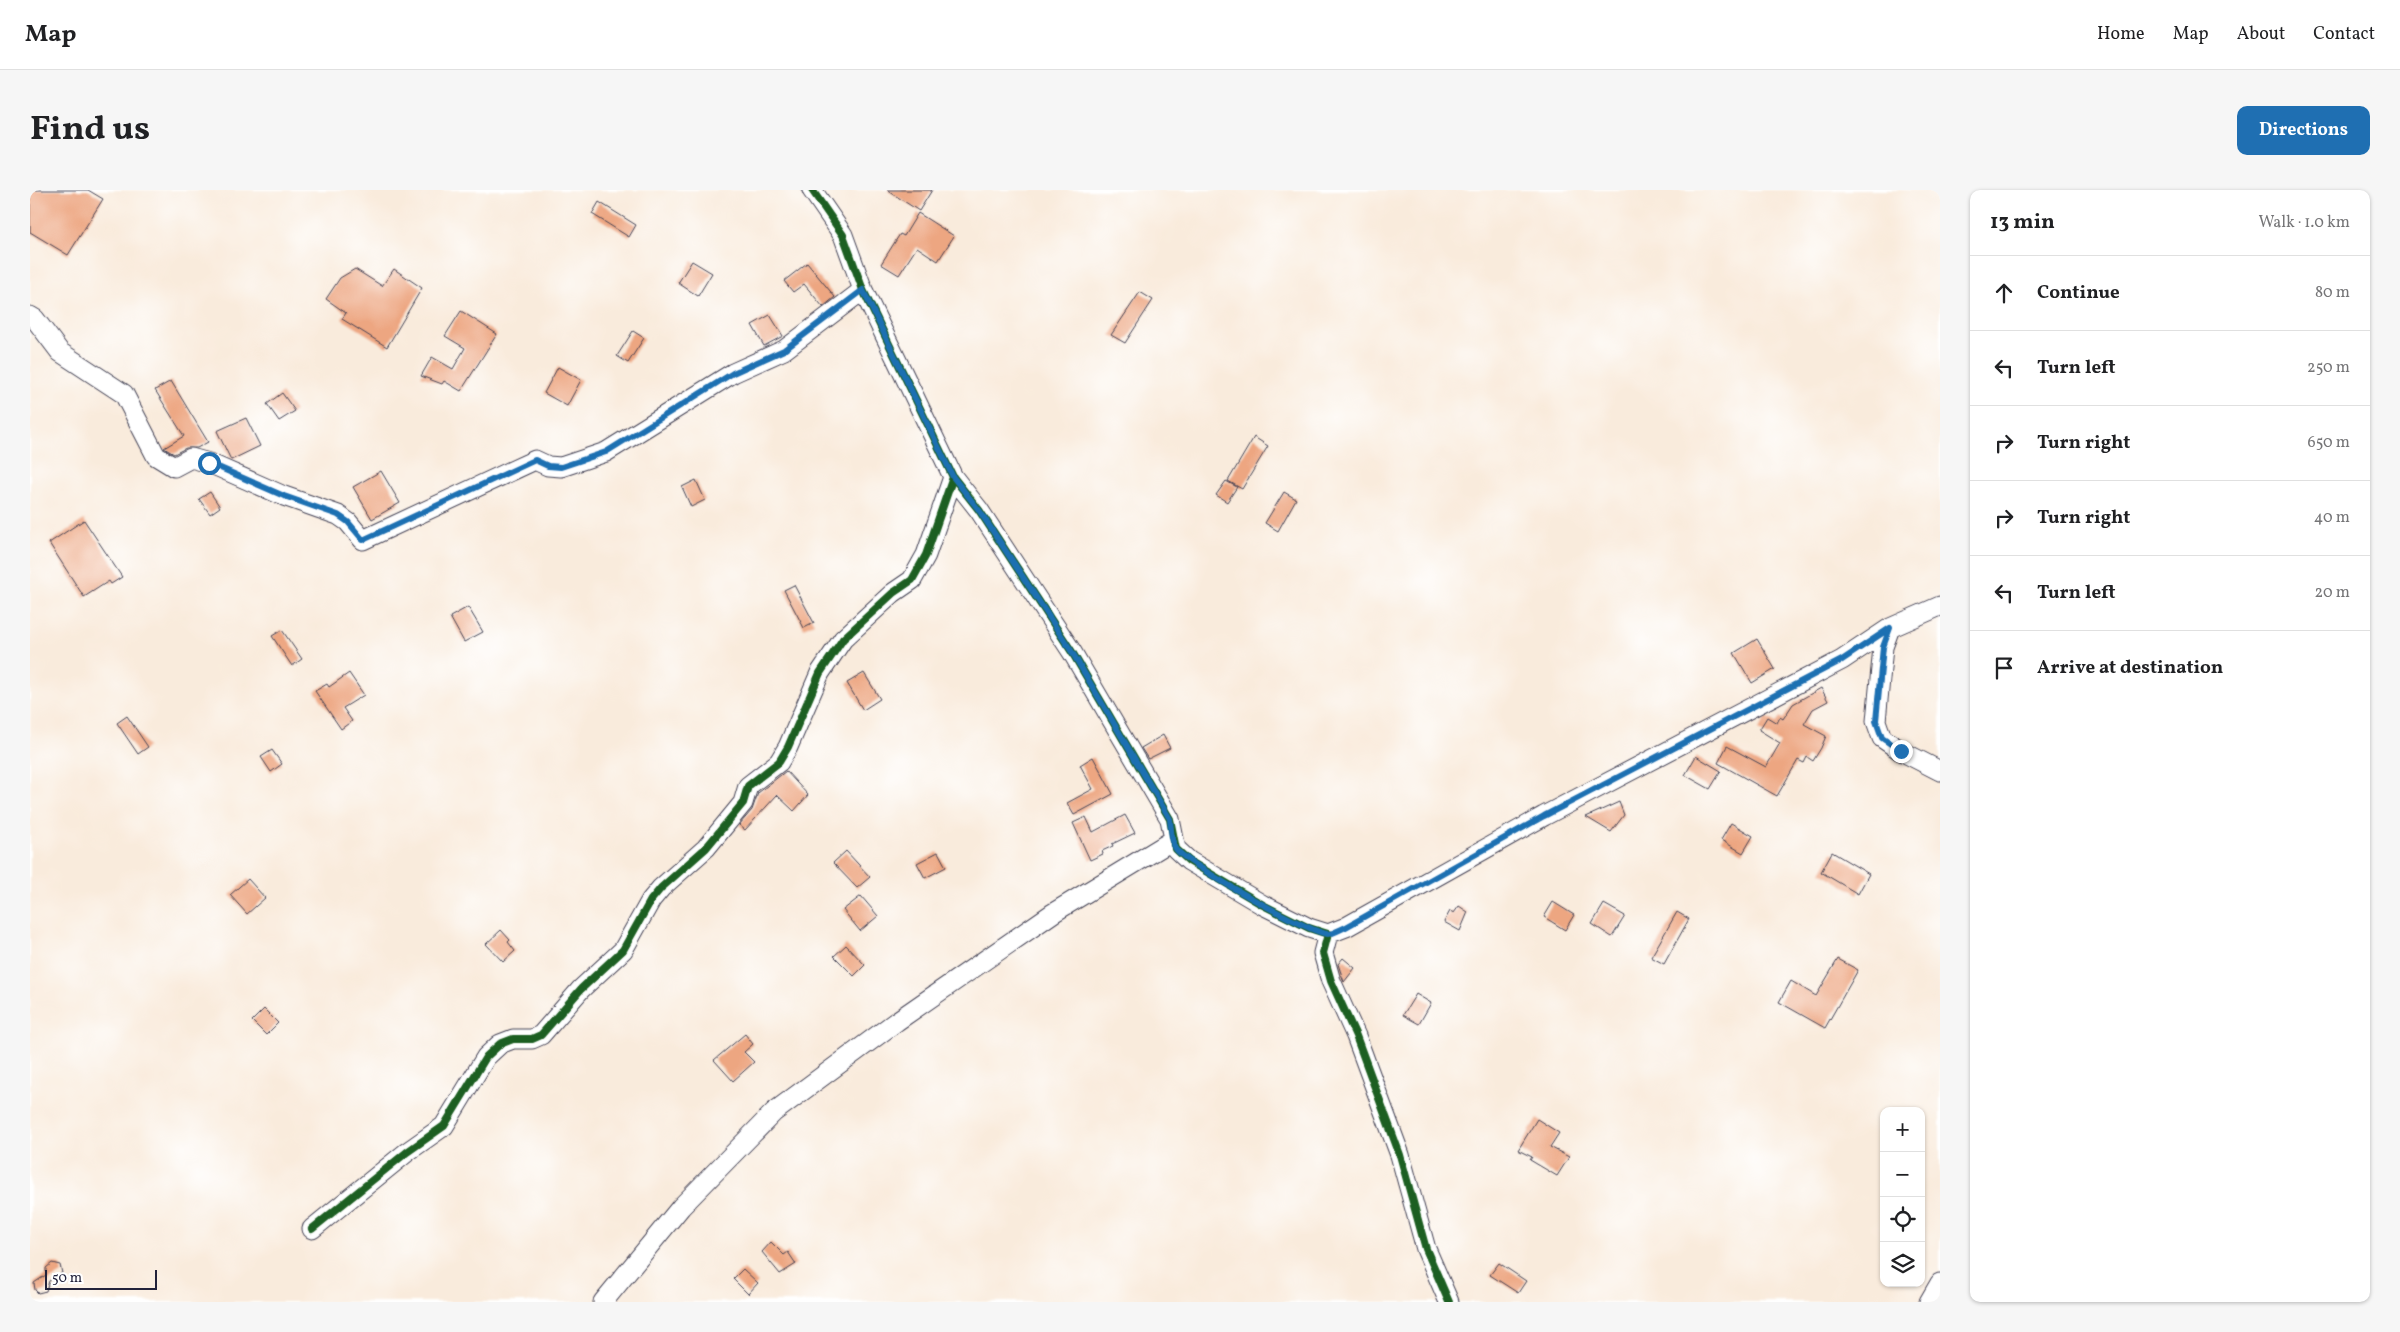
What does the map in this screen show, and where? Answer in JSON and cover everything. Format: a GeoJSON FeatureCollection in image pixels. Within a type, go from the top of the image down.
{"type":"FeatureCollection","features":[{"type":"Feature","properties":{"kind":"street"},"geometry":{"type":"LineString","coordinates":[[812,190],[843,235],[863,290],[953,477],[979,510],[1072,652],[1170,819],[1176,850],[1189,861],[1309,928],[1328,934],[1346,927],[1544,816],[1842,660],[1890,628],[1940,606]]}},
{"type":"Feature","properties":{"kind":"street"},"geometry":{"type":"LineString","coordinates":[[30,316],[35,319],[60,352],[124,394],[156,456],[174,467],[191,458],[209,463],[284,496],[338,515],[348,522],[363,540],[535,460],[548,466],[561,467],[606,452],[733,373],[784,350],[863,290]]}},
{"type":"Feature","properties":{"kind":"street"},"geometry":{"type":"LineString","coordinates":[[312,1229],[407,1152],[444,1126],[486,1057],[500,1044],[512,1039],[532,1039],[541,1035],[581,989],[623,950],[656,894],[706,848],[742,803],[748,786],[756,777],[779,762],[788,747],[820,673],[844,640],[893,593],[912,580],[926,555],[953,477]]}},
{"type":"Feature","properties":{"kind":"street"},"geometry":{"type":"LineString","coordinates":[[1890,628],[1883,647],[1876,721],[1882,738],[1901,751],[1940,771]]}},
{"type":"Feature","properties":{"kind":"street"},"geometry":{"type":"LineString","coordinates":[[602,1302],[681,1207],[774,1112],[897,1021],[1053,913],[1173,840]]}},
{"type":"Feature","properties":{"kind":"street"},"geometry":{"type":"LineString","coordinates":[[1328,934],[1323,953],[1330,981],[1356,1036],[1400,1155],[1426,1249],[1449,1302]]}},
{"type":"Feature","properties":{"kind":"street"},"geometry":{"type":"LineString","coordinates":[[1929,1302],[1940,1283]]}},
{"type":"Feature","properties":{"kind":"building"},"geometry":{"type":"Polygon","coordinates":[[[30,190],[88,190],[103,199],[68,255],[30,232],[30,190]]]}},
{"type":"Feature","properties":{"kind":"building"},"geometry":{"type":"Polygon","coordinates":[[[887,190],[932,190],[919,211],[887,190]]]}},
{"type":"Feature","properties":{"kind":"building"},"geometry":{"type":"Polygon","coordinates":[[[599,202],[636,225],[629,237],[592,214],[599,202]]]}},
{"type":"Feature","properties":{"kind":"building"},"geometry":{"type":"Polygon","coordinates":[[[918,213],[954,236],[938,261],[917,247],[899,275],[881,264],[900,234],[904,236],[918,213]]]}},
{"type":"Feature","properties":{"kind":"building"},"geometry":{"type":"Polygon","coordinates":[[[692,261],[712,273],[698,296],[678,283],[692,261]]]}},
{"type":"Feature","properties":{"kind":"building"},"geometry":{"type":"Polygon","coordinates":[[[807,263],[835,297],[823,307],[804,284],[793,292],[784,281],[807,263]]]}},
{"type":"Feature","properties":{"kind":"building"},"geometry":{"type":"Polygon","coordinates":[[[355,269],[382,286],[394,269],[422,288],[387,347],[342,319],[346,313],[326,299],[340,278],[355,269]]]}},
{"type":"Feature","properties":{"kind":"building"},"geometry":{"type":"Polygon","coordinates":[[[1140,292],[1153,300],[1125,343],[1111,335],[1140,292]]]}},
{"type":"Feature","properties":{"kind":"building"},"geometry":{"type":"Polygon","coordinates":[[[461,311],[497,334],[461,391],[444,381],[442,384],[421,376],[432,357],[453,369],[465,348],[445,336],[461,311]]]}},
{"type":"Feature","properties":{"kind":"building"},"geometry":{"type":"Polygon","coordinates":[[[770,315],[783,336],[764,346],[752,325],[770,315]]]}},
{"type":"Feature","properties":{"kind":"building"},"geometry":{"type":"Polygon","coordinates":[[[633,331],[644,338],[628,363],[617,356],[633,331]]]}},
{"type":"Feature","properties":{"kind":"building"},"geometry":{"type":"Polygon","coordinates":[[[558,367],[581,380],[567,406],[544,393],[558,367]]]}},
{"type":"Feature","properties":{"kind":"building"},"geometry":{"type":"Polygon","coordinates":[[[171,381],[208,442],[197,448],[186,448],[174,454],[164,448],[184,436],[155,390],[171,381]]]}},
{"type":"Feature","properties":{"kind":"building"},"geometry":{"type":"Polygon","coordinates":[[[282,393],[295,411],[279,421],[267,404],[282,393]]]}},
{"type":"Feature","properties":{"kind":"building"},"geometry":{"type":"Polygon","coordinates":[[[246,418],[260,446],[231,460],[217,431],[246,418]]]}},
{"type":"Feature","properties":{"kind":"building"},"geometry":{"type":"Polygon","coordinates":[[[1254,437],[1268,446],[1242,489],[1228,481],[1254,437]]]}},
{"type":"Feature","properties":{"kind":"building"},"geometry":{"type":"Polygon","coordinates":[[[381,471],[400,503],[372,519],[353,487],[381,471]]]}},
{"type":"Feature","properties":{"kind":"building"},"geometry":{"type":"Polygon","coordinates":[[[696,480],[705,500],[691,507],[682,487],[696,480]]]}},
{"type":"Feature","properties":{"kind":"building"},"geometry":{"type":"Polygon","coordinates":[[[1226,481],[1237,487],[1227,502],[1216,495],[1226,481]]]}},
{"type":"Feature","properties":{"kind":"building"},"geometry":{"type":"Polygon","coordinates":[[[210,492],[220,507],[210,514],[199,499],[210,492]]]}},
{"type":"Feature","properties":{"kind":"building"},"geometry":{"type":"Polygon","coordinates":[[[1284,492],[1296,499],[1278,531],[1265,523],[1284,492]]]}},
{"type":"Feature","properties":{"kind":"building"},"geometry":{"type":"Polygon","coordinates":[[[84,520],[122,577],[111,584],[109,581],[84,597],[49,543],[84,520]]]}},
{"type":"Feature","properties":{"kind":"building"},"geometry":{"type":"Polygon","coordinates":[[[794,585],[814,623],[804,628],[784,590],[794,585]]]}},
{"type":"Feature","properties":{"kind":"building"},"geometry":{"type":"Polygon","coordinates":[[[468,607],[483,632],[464,642],[450,617],[468,607]]]}},
{"type":"Feature","properties":{"kind":"building"},"geometry":{"type":"Polygon","coordinates":[[[282,630],[302,659],[292,666],[272,636],[282,630]]]}},
{"type":"Feature","properties":{"kind":"building"},"geometry":{"type":"Polygon","coordinates":[[[1757,639],[1775,669],[1752,683],[1734,653],[1757,639]]]}},
{"type":"Feature","properties":{"kind":"building"},"geometry":{"type":"Polygon","coordinates":[[[349,673],[364,695],[343,708],[352,721],[341,729],[315,691],[327,684],[329,687],[349,673]]]}},
{"type":"Feature","properties":{"kind":"building"},"geometry":{"type":"Polygon","coordinates":[[[864,673],[880,699],[863,710],[847,683],[864,673]]]}},
{"type":"Feature","properties":{"kind":"building"},"geometry":{"type":"Polygon","coordinates":[[[1821,688],[1828,701],[1813,709],[1804,724],[1826,736],[1813,761],[1807,757],[1804,763],[1798,760],[1777,796],[1718,763],[1727,746],[1766,767],[1780,743],[1759,730],[1767,717],[1777,723],[1780,717],[1783,719],[1793,704],[1821,688]]]}},
{"type":"Feature","properties":{"kind":"building"},"geometry":{"type":"Polygon","coordinates":[[[127,716],[148,747],[138,754],[117,723],[127,716]]]}},
{"type":"Feature","properties":{"kind":"building"},"geometry":{"type":"Polygon","coordinates":[[[1163,735],[1170,748],[1148,759],[1141,748],[1163,735]]]}},
{"type":"Feature","properties":{"kind":"building"},"geometry":{"type":"Polygon","coordinates":[[[272,750],[282,764],[271,772],[261,757],[272,750]]]}},
{"type":"Feature","properties":{"kind":"building"},"geometry":{"type":"Polygon","coordinates":[[[1696,756],[1721,771],[1710,789],[1685,775],[1696,756]]]}},
{"type":"Feature","properties":{"kind":"building"},"geometry":{"type":"Polygon","coordinates":[[[1093,757],[1113,794],[1074,815],[1067,803],[1093,789],[1080,765],[1093,757]]]}},
{"type":"Feature","properties":{"kind":"building"},"geometry":{"type":"Polygon","coordinates":[[[786,771],[808,795],[794,811],[777,795],[745,830],[739,825],[752,810],[758,793],[786,771]]]}},
{"type":"Feature","properties":{"kind":"building"},"geometry":{"type":"Polygon","coordinates":[[[1619,802],[1624,815],[1611,832],[1586,817],[1619,802]]]}},
{"type":"Feature","properties":{"kind":"building"},"geometry":{"type":"Polygon","coordinates":[[[1125,815],[1135,833],[1112,844],[1113,846],[1102,851],[1103,854],[1090,860],[1073,823],[1086,817],[1093,832],[1125,815]]]}},
{"type":"Feature","properties":{"kind":"building"},"geometry":{"type":"Polygon","coordinates":[[[1731,823],[1753,836],[1743,853],[1721,840],[1731,823]]]}},
{"type":"Feature","properties":{"kind":"building"},"geometry":{"type":"Polygon","coordinates":[[[846,851],[870,877],[857,888],[833,863],[846,851]]]}},
{"type":"Feature","properties":{"kind":"building"},"geometry":{"type":"Polygon","coordinates":[[[938,852],[946,867],[925,878],[917,863],[938,852]]]}},
{"type":"Feature","properties":{"kind":"building"},"geometry":{"type":"Polygon","coordinates":[[[1832,852],[1869,874],[1858,894],[1821,872],[1832,852]]]}},
{"type":"Feature","properties":{"kind":"building"},"geometry":{"type":"Polygon","coordinates":[[[248,879],[265,898],[247,914],[230,895],[248,879]]]}},
{"type":"Feature","properties":{"kind":"building"},"geometry":{"type":"Polygon","coordinates":[[[861,896],[878,916],[860,931],[843,910],[861,896]]]}},
{"type":"Feature","properties":{"kind":"building"},"geometry":{"type":"Polygon","coordinates":[[[1553,902],[1574,915],[1565,930],[1544,917],[1553,902]]]}},
{"type":"Feature","properties":{"kind":"building"},"geometry":{"type":"Polygon","coordinates":[[[1604,904],[1625,916],[1612,937],[1592,924],[1604,904]]]}},
{"type":"Feature","properties":{"kind":"building"},"geometry":{"type":"Polygon","coordinates":[[[1459,906],[1468,912],[1460,931],[1444,922],[1450,911],[1454,913],[1459,906]]]}},
{"type":"Feature","properties":{"kind":"building"},"geometry":{"type":"Polygon","coordinates":[[[1677,912],[1689,919],[1664,964],[1651,957],[1677,912]]]}},
{"type":"Feature","properties":{"kind":"building"},"geometry":{"type":"Polygon","coordinates":[[[501,930],[510,940],[508,942],[515,951],[503,962],[486,944],[501,930]]]}},
{"type":"Feature","properties":{"kind":"building"},"geometry":{"type":"Polygon","coordinates":[[[846,945],[865,965],[854,976],[834,956],[846,945]]]}},
{"type":"Feature","properties":{"kind":"building"},"geometry":{"type":"Polygon","coordinates":[[[1343,958],[1355,968],[1344,982],[1338,964],[1343,958]]]}},
{"type":"Feature","properties":{"kind":"building"},"geometry":{"type":"Polygon","coordinates":[[[1838,959],[1858,970],[1825,1028],[1779,1002],[1791,981],[1816,996],[1838,959]]]}},
{"type":"Feature","properties":{"kind":"building"},"geometry":{"type":"Polygon","coordinates":[[[1416,994],[1431,1003],[1419,1024],[1403,1015],[1416,994]]]}},
{"type":"Feature","properties":{"kind":"building"},"geometry":{"type":"Polygon","coordinates":[[[264,1009],[278,1023],[266,1035],[252,1021],[264,1009]]]}},
{"type":"Feature","properties":{"kind":"building"},"geometry":{"type":"Polygon","coordinates":[[[745,1034],[753,1044],[744,1052],[754,1062],[733,1081],[714,1060],[745,1034]]]}},
{"type":"Feature","properties":{"kind":"building"},"geometry":{"type":"Polygon","coordinates":[[[1537,1119],[1559,1133],[1550,1147],[1569,1157],[1557,1176],[1530,1160],[1532,1157],[1518,1150],[1537,1119]]]}},
{"type":"Feature","properties":{"kind":"building"},"geometry":{"type":"Polygon","coordinates":[[[771,1242],[784,1255],[788,1252],[796,1264],[780,1274],[762,1252],[771,1242]]]}},
{"type":"Feature","properties":{"kind":"building"},"geometry":{"type":"Polygon","coordinates":[[[52,1263],[60,1265],[62,1273],[49,1281],[46,1291],[38,1293],[35,1290],[34,1283],[46,1275],[46,1268],[52,1263]]]}},
{"type":"Feature","properties":{"kind":"building"},"geometry":{"type":"Polygon","coordinates":[[[1499,1263],[1526,1281],[1518,1293],[1490,1275],[1499,1263]]]}},
{"type":"Feature","properties":{"kind":"building"},"geometry":{"type":"Polygon","coordinates":[[[743,1269],[758,1283],[748,1294],[733,1279],[743,1269]]]}},
{"type":"Feature","properties":{"kind":"cycle path"},"geometry":{"type":"LineString","coordinates":[[812,190],[843,235],[863,290],[953,477],[979,510],[1072,652],[1170,819],[1176,849],[1189,861],[1263,905],[1309,928],[1328,934],[1323,953],[1331,981],[1356,1036],[1400,1155],[1426,1249],[1449,1302]]}},
{"type":"Feature","properties":{"kind":"cycle path"},"geometry":{"type":"LineString","coordinates":[[312,1229],[407,1152],[444,1126],[486,1057],[500,1044],[513,1039],[532,1039],[541,1035],[581,989],[623,950],[651,900],[661,888],[706,848],[743,803],[748,786],[779,762],[788,747],[820,673],[843,639],[893,593],[912,580],[926,555],[953,477]]}},
{"type":"Feature","properties":{"kind":"route"},"geometry":{"type":"LineString","coordinates":[[209,463],[284,496],[300,500],[316,508],[338,515],[348,522],[363,540],[535,460],[548,466],[561,467],[606,452],[733,373],[784,350],[863,290],[892,346],[953,477],[979,510],[1072,652],[1170,819],[1176,850],[1189,861],[1309,928],[1328,934],[1346,927],[1544,816],[1842,660],[1890,628],[1883,647],[1876,721],[1882,738],[1901,751]]}}]}
